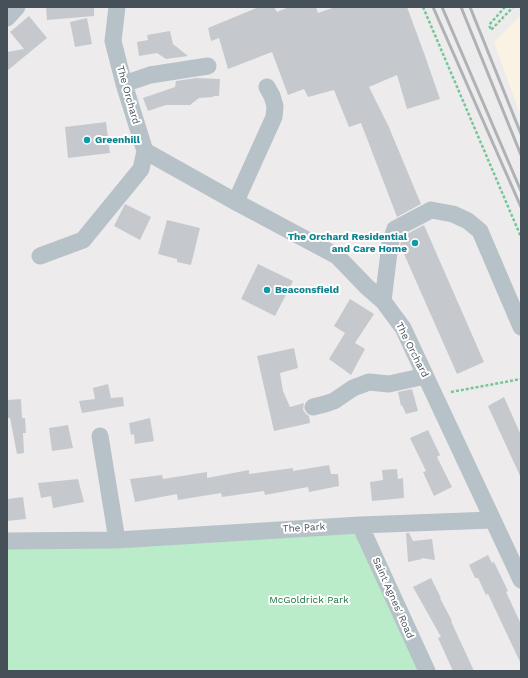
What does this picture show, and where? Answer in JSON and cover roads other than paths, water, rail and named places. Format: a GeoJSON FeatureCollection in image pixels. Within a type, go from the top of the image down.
{"type":"FeatureCollection","features":[{"type":"Feature","properties":{"kind":"street"},"geometry":{"type":"LineString","coordinates":[[7,18],[17,7]]}},
{"type":"Feature","properties":{"kind":"street","name":"The Orchard"},"geometry":{"type":"LineString","coordinates":[[117,7],[113,41],[124,84],[145,151],[337,256],[367,288],[383,301],[403,328],[521,580]]}},
{"type":"Feature","properties":{"kind":"street"},"geometry":{"type":"LineString","coordinates":[[124,84],[150,75],[208,66]]}},
{"type":"Feature","properties":{"kind":"street"},"geometry":{"type":"LineString","coordinates":[[236,202],[274,118],[275,106],[267,87]]}},
{"type":"Feature","properties":{"kind":"street"},"geometry":{"type":"LineString","coordinates":[[40,256],[83,240],[141,169],[145,151]]}},
{"type":"Feature","properties":{"kind":"street"},"geometry":{"type":"LineString","coordinates":[[383,301],[390,244],[395,229],[431,210],[453,214],[468,221],[480,231],[521,326]]}},
{"type":"Feature","properties":{"kind":"street"},"geometry":{"type":"LineString","coordinates":[[313,407],[334,401],[353,388],[369,382],[389,384],[425,376]]}},
{"type":"Feature","properties":{"kind":"street"},"geometry":{"type":"LineString","coordinates":[[100,436],[117,540]]}},
{"type":"Feature","properties":{"kind":"street","name":"The Park"},"geometry":{"type":"LineString","coordinates":[[7,541],[117,540],[360,525],[492,520]]}},
{"type":"Feature","properties":{"kind":"street","name":"Saint Agnes' Road"},"geometry":{"type":"LineString","coordinates":[[360,525],[427,671]]}},
{"type":"Feature","properties":{"kind":"railway"},"geometry":{"type":"LineString","coordinates":[[433,7],[521,207]]}},
{"type":"Feature","properties":{"kind":"railway"},"geometry":{"type":"LineString","coordinates":[[442,7],[521,191]]}},
{"type":"Feature","properties":{"kind":"railway"},"geometry":{"type":"LineString","coordinates":[[461,7],[521,155]]}},
{"type":"Feature","properties":{"kind":"railway"},"geometry":{"type":"LineString","coordinates":[[470,7],[521,134]]}},
{"type":"Feature","properties":{"kind":"place","name":"Greenhill"},"geometry":{"type":"Point","coordinates":[87,140]}},
{"type":"Feature","properties":{"kind":"place","name":"The Orchard Residential and Care Home"},"geometry":{"type":"Point","coordinates":[415,243]}},
{"type":"Feature","properties":{"kind":"place","name":"Beaconsfield"},"geometry":{"type":"Point","coordinates":[267,290]}},
{"type":"Feature","properties":{"kind":"park label","name":"McGoldrick Park"},"geometry":{"type":"Point","coordinates":[309,600]}}]}
